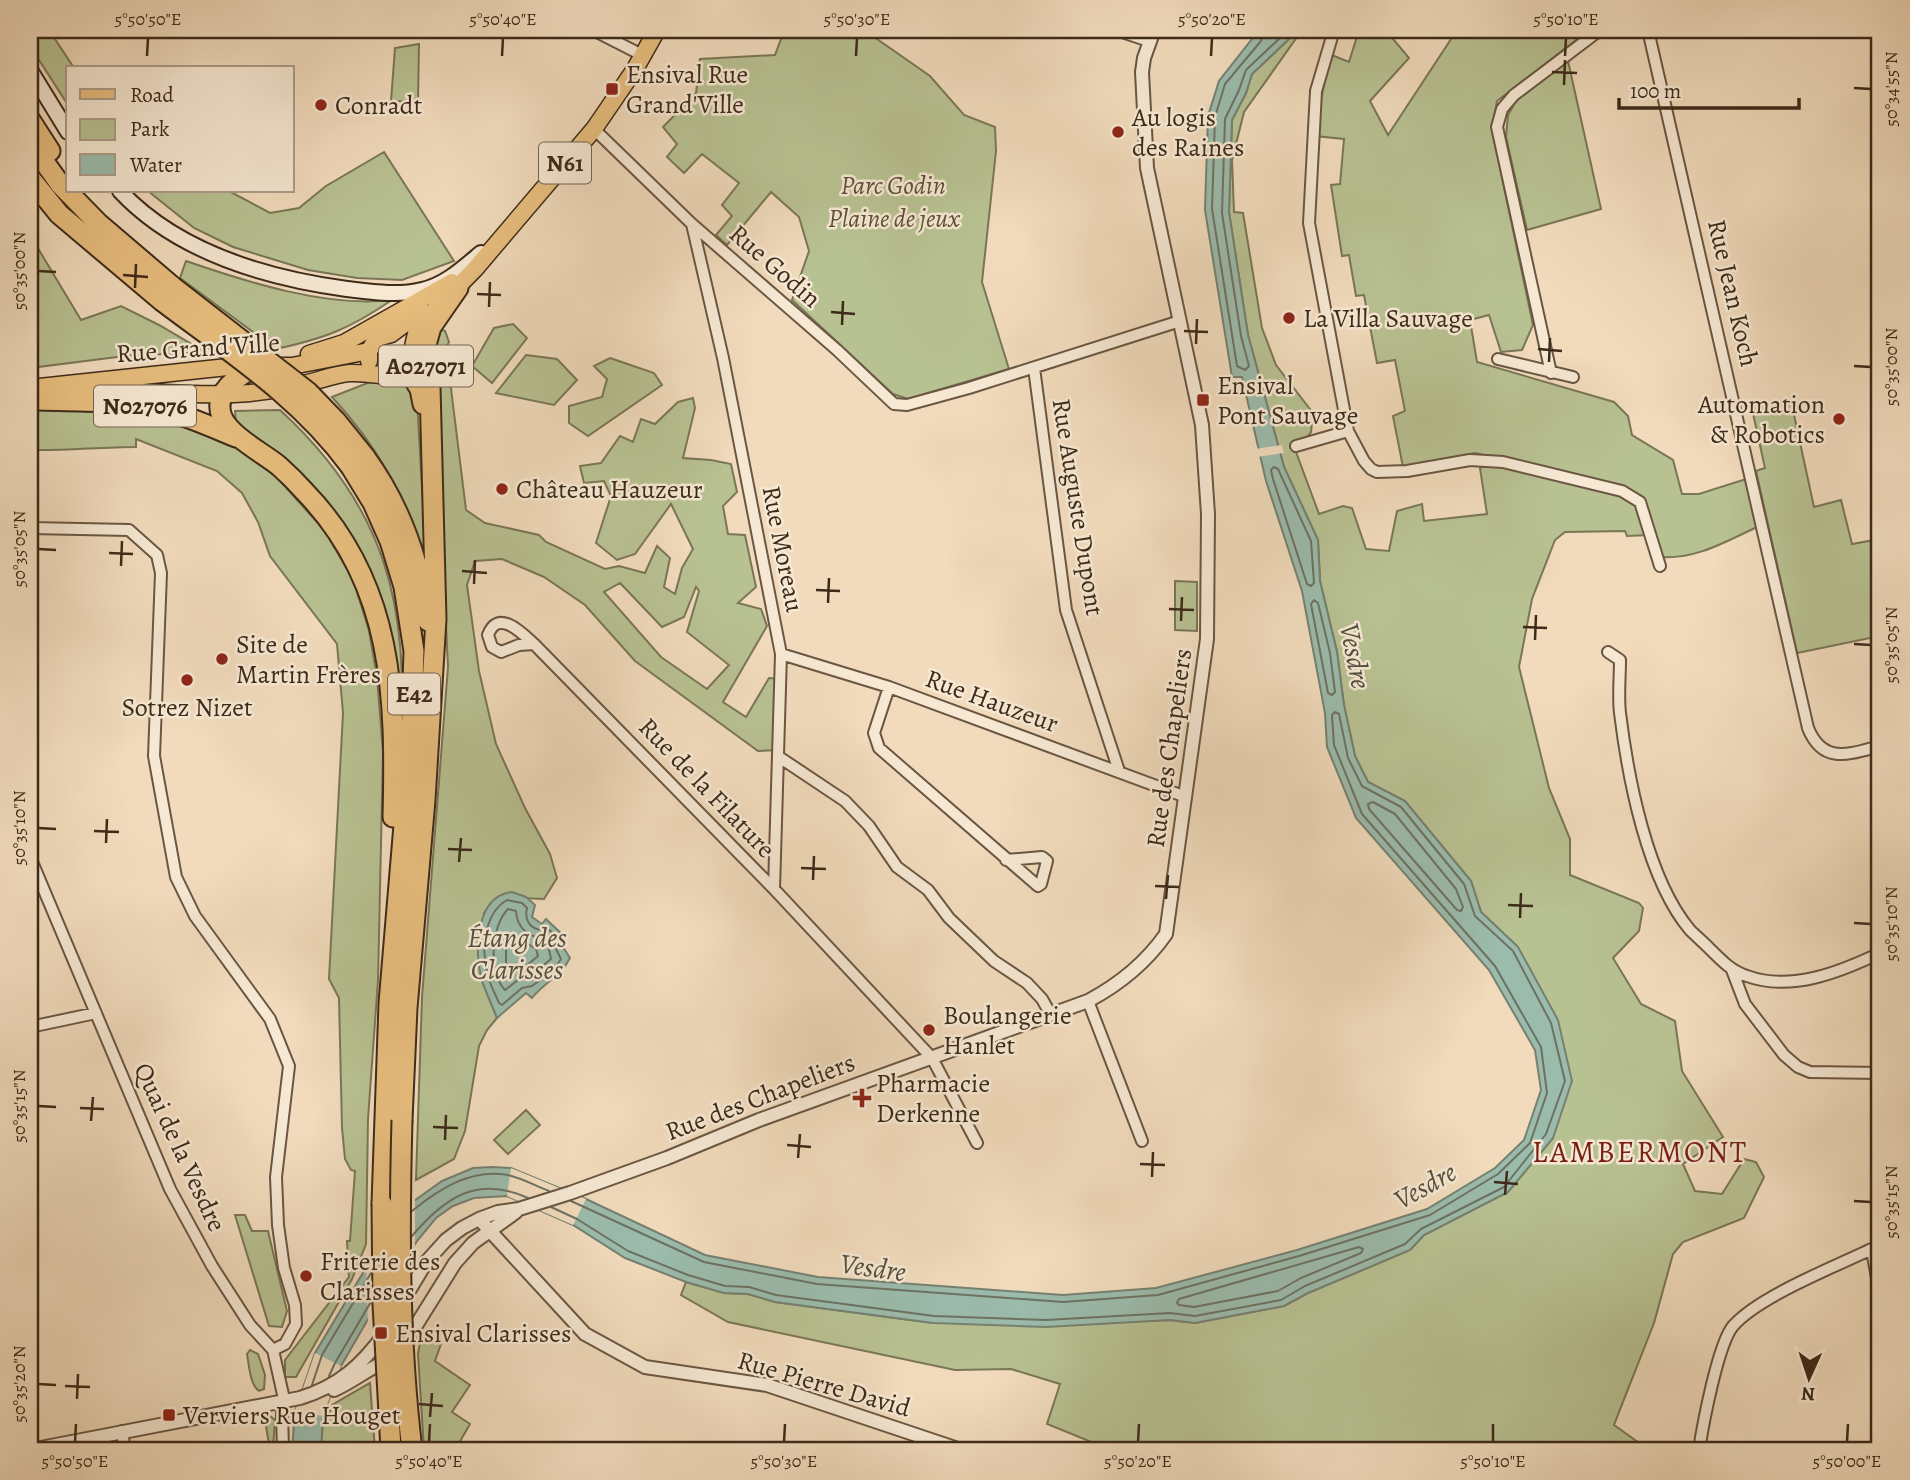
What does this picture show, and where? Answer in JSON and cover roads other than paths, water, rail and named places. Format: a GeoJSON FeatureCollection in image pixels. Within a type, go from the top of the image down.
{"type":"FeatureCollection","features":[{"type":"Feature","properties":{"kind":"highway"},"geometry":{"type":"LineString","coordinates":[[30,120],[66,175]]}},
{"type":"Feature","properties":{"kind":"highway","name":"E42"},"geometry":{"type":"LineString","coordinates":[[30,142],[66,190]]}},
{"type":"Feature","properties":{"kind":"highway","name":"E42"},"geometry":{"type":"LineString","coordinates":[[30,178],[59,214],[307,392],[336,421],[358,462],[390,541],[404,587],[413,639],[414,695],[395,933],[393,1120],[383,1304],[391,1450]]}},
{"type":"Feature","properties":{"kind":"highway","name":"E42"},"geometry":{"type":"LineString","coordinates":[[68,192],[168,294]]}},
{"type":"Feature","properties":{"kind":"highway"},"geometry":{"type":"LineString","coordinates":[[78,192],[98,223]]}},
{"type":"Feature","properties":{"kind":"highway","name":"A027071"},"geometry":{"type":"LineString","coordinates":[[430,454],[430,387],[426,345],[431,327],[455,285]]}},
{"type":"Feature","properties":{"kind":"highway","name":"A027071"},"geometry":{"type":"LineString","coordinates":[[409,359],[423,399],[430,454]]}},
{"type":"Feature","properties":{"kind":"highway"},"geometry":{"type":"LineString","coordinates":[[247,442],[227,426],[221,415],[220,405],[223,394],[235,379],[258,366]]}},
{"type":"Feature","properties":{"kind":"highway","name":"N027076"},"geometry":{"type":"LineString","coordinates":[[32,397],[157,408],[207,425],[247,442],[294,480],[331,522],[359,567],[377,615],[387,655],[394,734],[395,933]]}},
{"type":"Feature","properties":{"kind":"highway"},"geometry":{"type":"LineString","coordinates":[[430,454],[437,581],[433,660]]}},
{"type":"Feature","properties":{"kind":"highway","name":"E42"},"geometry":{"type":"LineString","coordinates":[[358,462],[390,497],[405,533],[417,569],[433,660],[425,800],[407,1007],[393,1120],[400,1191],[401,1293],[412,1450]]}},
{"type":"Feature","properties":{"kind":"main road","name":"Rue Grand'Ville"},"geometry":{"type":"LineString","coordinates":[[32,397],[93,392],[223,394],[284,388],[346,373],[396,376],[409,359],[418,327],[594,129],[657,30]]}},
{"type":"Feature","properties":{"kind":"main road"},"geometry":{"type":"LineString","coordinates":[[30,70],[66,129]]}},
{"type":"Feature","properties":{"kind":"main road"},"geometry":{"type":"LineString","coordinates":[[121,192],[150,217],[191,243],[245,267],[300,282],[362,291],[407,293],[441,283],[481,253]]}},
{"type":"Feature","properties":{"kind":"main road","name":"Rue Grand'Ville"},"geometry":{"type":"LineString","coordinates":[[32,397],[237,366],[292,366],[369,351],[377,338],[391,334],[412,321],[455,285],[481,253],[512,224]]}},
{"type":"Feature","properties":{"kind":"main road"},"geometry":{"type":"LineString","coordinates":[[237,366],[309,354],[344,343],[455,285]]}},
{"type":"Feature","properties":{"kind":"main road"},"geometry":{"type":"LineString","coordinates":[[391,334],[406,342],[409,359]]}},
{"type":"Feature","properties":{"kind":"main road"},"geometry":{"type":"LineString","coordinates":[[369,351],[370,363],[377,373]]}},
{"type":"Feature","properties":{"kind":"street"},"geometry":{"type":"LineString","coordinates":[[593,30],[642,55]]}},
{"type":"Feature","properties":{"kind":"street"},"geometry":{"type":"LineString","coordinates":[[1119,30],[1151,35]]}},
{"type":"Feature","properties":{"kind":"street"},"geometry":{"type":"LineString","coordinates":[[1334,30],[1316,91],[1309,223],[1348,431],[1364,461],[1377,472],[1407,471],[1470,460],[1490,461],[1622,491],[1640,502],[1660,566]]}},
{"type":"Feature","properties":{"kind":"street"},"geometry":{"type":"LineString","coordinates":[[1551,373],[1497,127],[1502,109],[1514,95],[1600,30]]}},
{"type":"Feature","properties":{"kind":"street","name":"Rue Jean Koch"},"geometry":{"type":"LineString","coordinates":[[1648,30],[1808,728],[1813,740],[1826,752],[1841,755],[1880,746]]}},
{"type":"Feature","properties":{"kind":"street","name":"Rue des Chapeliers"},"geometry":{"type":"LineString","coordinates":[[524,1208],[612,1178],[759,1120],[1088,1001],[1126,979],[1166,934],[1207,639],[1208,502],[1202,425],[1147,168],[1142,72],[1151,35]]}},
{"type":"Feature","properties":{"kind":"street","name":"Rue Godin"},"geometry":{"type":"LineString","coordinates":[[594,129],[692,224],[837,350],[894,404],[907,405],[1180,321]]}},
{"type":"Feature","properties":{"kind":"street","name":"Rue Moreau"},"geometry":{"type":"LineString","coordinates":[[692,224],[723,358],[780,654],[774,889]]}},
{"type":"Feature","properties":{"kind":"street"},"geometry":{"type":"LineString","coordinates":[[1498,359],[1573,377]]}},
{"type":"Feature","properties":{"kind":"street","name":"Rue Auguste Dupont"},"geometry":{"type":"LineString","coordinates":[[1034,368],[1066,610],[1119,771]]}},
{"type":"Feature","properties":{"kind":"street"},"geometry":{"type":"LineString","coordinates":[[1296,446],[1348,431]]}},
{"type":"Feature","properties":{"kind":"street"},"geometry":{"type":"LineString","coordinates":[[30,528],[128,530],[157,555],[161,573],[154,757],[176,877],[195,916],[270,1019],[289,1066],[276,1177],[277,1213],[285,1268],[295,1305],[296,1324],[285,1344],[273,1350]]}},
{"type":"Feature","properties":{"kind":"street","name":"Rue de la Filature"},"geometry":{"type":"LineString","coordinates":[[534,644],[774,889],[932,1058],[977,1143]]}},
{"type":"Feature","properties":{"kind":"street"},"geometry":{"type":"LineString","coordinates":[[1608,652],[1620,660],[1620,710],[1626,755],[1650,854],[1671,899],[1689,929],[1732,970],[1749,977],[1776,981],[1807,979],[1850,967],[1880,953]]}},
{"type":"Feature","properties":{"kind":"street","name":"Rue Hauzeur"},"geometry":{"type":"LineString","coordinates":[[780,654],[889,687],[1186,797]]}},
{"type":"Feature","properties":{"kind":"street"},"geometry":{"type":"LineString","coordinates":[[889,687],[874,733],[879,748],[1006,860]]}},
{"type":"Feature","properties":{"kind":"street"},"geometry":{"type":"LineString","coordinates":[[779,757],[845,801],[869,826],[897,867],[929,890],[948,918],[994,961],[1027,983],[1042,999],[1051,1015]]}},
{"type":"Feature","properties":{"kind":"street","name":"Quai de la Vesdre"},"geometry":{"type":"LineString","coordinates":[[30,857],[170,1189],[204,1253],[250,1325],[273,1350],[284,1399],[284,1450]]}},
{"type":"Feature","properties":{"kind":"street"},"geometry":{"type":"LineString","coordinates":[[1732,970],[1745,1004],[1784,1055],[1798,1067],[1810,1072],[1880,1073]]}},
{"type":"Feature","properties":{"kind":"street"},"geometry":{"type":"LineString","coordinates":[[1088,1001],[1142,1141]]}},
{"type":"Feature","properties":{"kind":"street"},"geometry":{"type":"LineString","coordinates":[[30,1027],[96,1013]]}},
{"type":"Feature","properties":{"kind":"street"},"geometry":{"type":"LineString","coordinates":[[330,1388],[364,1361],[384,1334],[427,1261],[446,1240],[479,1219],[498,1212],[524,1208]]}},
{"type":"Feature","properties":{"kind":"street"},"geometry":{"type":"LineString","coordinates":[[30,1450],[300,1398],[351,1382],[376,1365],[393,1358],[408,1340],[455,1263],[473,1243],[524,1208]]}},
{"type":"Feature","properties":{"kind":"street","name":"Rue Pierre David"},"geometry":{"type":"LineString","coordinates":[[479,1219],[585,1334],[645,1367],[767,1385],[961,1450]]}},
{"type":"Feature","properties":{"kind":"street"},"geometry":{"type":"LineString","coordinates":[[1699,1450],[1722,1346],[1733,1326],[1771,1297],[1876,1248],[1880,1392]]}},
{"type":"Feature","properties":{"kind":"street"},"geometry":{"type":"LineString","coordinates":[[121,1431],[125,1450]]}},
{"type":"Feature","properties":{"kind":"water","name":"Vesdre"},"geometry":{"type":"Polygon","coordinates":[[[1259,30],[1293,30],[1288,40],[1252,74],[1232,120],[1229,212],[1248,335],[1284,467],[1318,540],[1320,581],[1337,652],[1344,705],[1355,756],[1368,782],[1405,801],[1471,881],[1481,912],[1518,947],[1558,1020],[1572,1081],[1553,1138],[1508,1192],[1424,1235],[1410,1250],[1308,1293],[1284,1306],[1195,1323],[1170,1320],[1046,1327],[933,1323],[775,1302],[748,1294],[724,1293],[686,1282],[625,1258],[573,1225],[507,1196],[474,1198],[453,1206],[436,1218],[417,1241],[371,1314],[341,1366],[323,1416],[321,1450],[292,1450],[295,1411],[315,1353],[400,1211],[442,1181],[473,1168],[511,1168],[586,1199],[705,1255],[818,1277],[1063,1295],[1156,1288],[1297,1250],[1427,1209],[1495,1168],[1524,1140],[1541,1090],[1535,1050],[1489,970],[1356,818],[1327,747],[1325,713],[1302,591],[1266,481],[1242,377],[1232,377],[1205,210],[1208,116],[1219,81],[1259,30]]]}},
{"type":"Feature","properties":{"kind":"water","name":"Étang des Clarisses"},"geometry":{"type":"Polygon","coordinates":[[[512,892],[526,897],[535,905],[532,917],[542,924],[546,919],[566,938],[563,947],[570,958],[562,970],[532,998],[526,993],[497,1018],[481,977],[478,939],[480,926],[491,903],[512,892]]]}},
{"type":"Feature","properties":{"kind":"place","name":"Ensival Rue Grand'Ville"},"geometry":{"type":"Point","coordinates":[612,89]}},
{"type":"Feature","properties":{"kind":"place","name":"Conradt"},"geometry":{"type":"Point","coordinates":[321,105]}},
{"type":"Feature","properties":{"kind":"place","name":"Au logis des Raines"},"geometry":{"type":"Point","coordinates":[1118,132]}},
{"type":"Feature","properties":{"kind":"place","name":"La Villa Sauvage"},"geometry":{"type":"Point","coordinates":[1289,318]}},
{"type":"Feature","properties":{"kind":"place","name":"Ensival Pont Sauvage"},"geometry":{"type":"Point","coordinates":[1203,400]}},
{"type":"Feature","properties":{"kind":"place","name":"Automation & Robotics"},"geometry":{"type":"Point","coordinates":[1839,419]}},
{"type":"Feature","properties":{"kind":"place","name":"Château Hauzeur"},"geometry":{"type":"Point","coordinates":[502,489]}},
{"type":"Feature","properties":{"kind":"place","name":"Site de Martin Frères"},"geometry":{"type":"Point","coordinates":[222,659]}},
{"type":"Feature","properties":{"kind":"place","name":"Sotrez Nizet"},"geometry":{"type":"Point","coordinates":[187,680]}},
{"type":"Feature","properties":{"kind":"place","name":"Boulangerie Hanlet"},"geometry":{"type":"Point","coordinates":[929,1030]}},
{"type":"Feature","properties":{"kind":"place","name":"Pharmacie Derkenne"},"geometry":{"type":"Point","coordinates":[862,1098]}},
{"type":"Feature","properties":{"kind":"place","name":"Friterie des Clarisses"},"geometry":{"type":"Point","coordinates":[306,1276]}},
{"type":"Feature","properties":{"kind":"place","name":"Ensival Clarisses"},"geometry":{"type":"Point","coordinates":[381,1333]}},
{"type":"Feature","properties":{"kind":"place","name":"Verviers Rue Houget"},"geometry":{"type":"Point","coordinates":[169,1415]}},
{"type":"Feature","properties":{"kind":"district","name":"LAMBERMONT"},"geometry":{"type":"Point","coordinates":[1640,1152]}},
{"type":"Feature","properties":{"kind":"park label","name":"Parc Godin"},"geometry":{"type":"Point","coordinates":[893,185]}},
{"type":"Feature","properties":{"kind":"park label","name":"Plaine de jeux"},"geometry":{"type":"Point","coordinates":[894,218]}}]}
